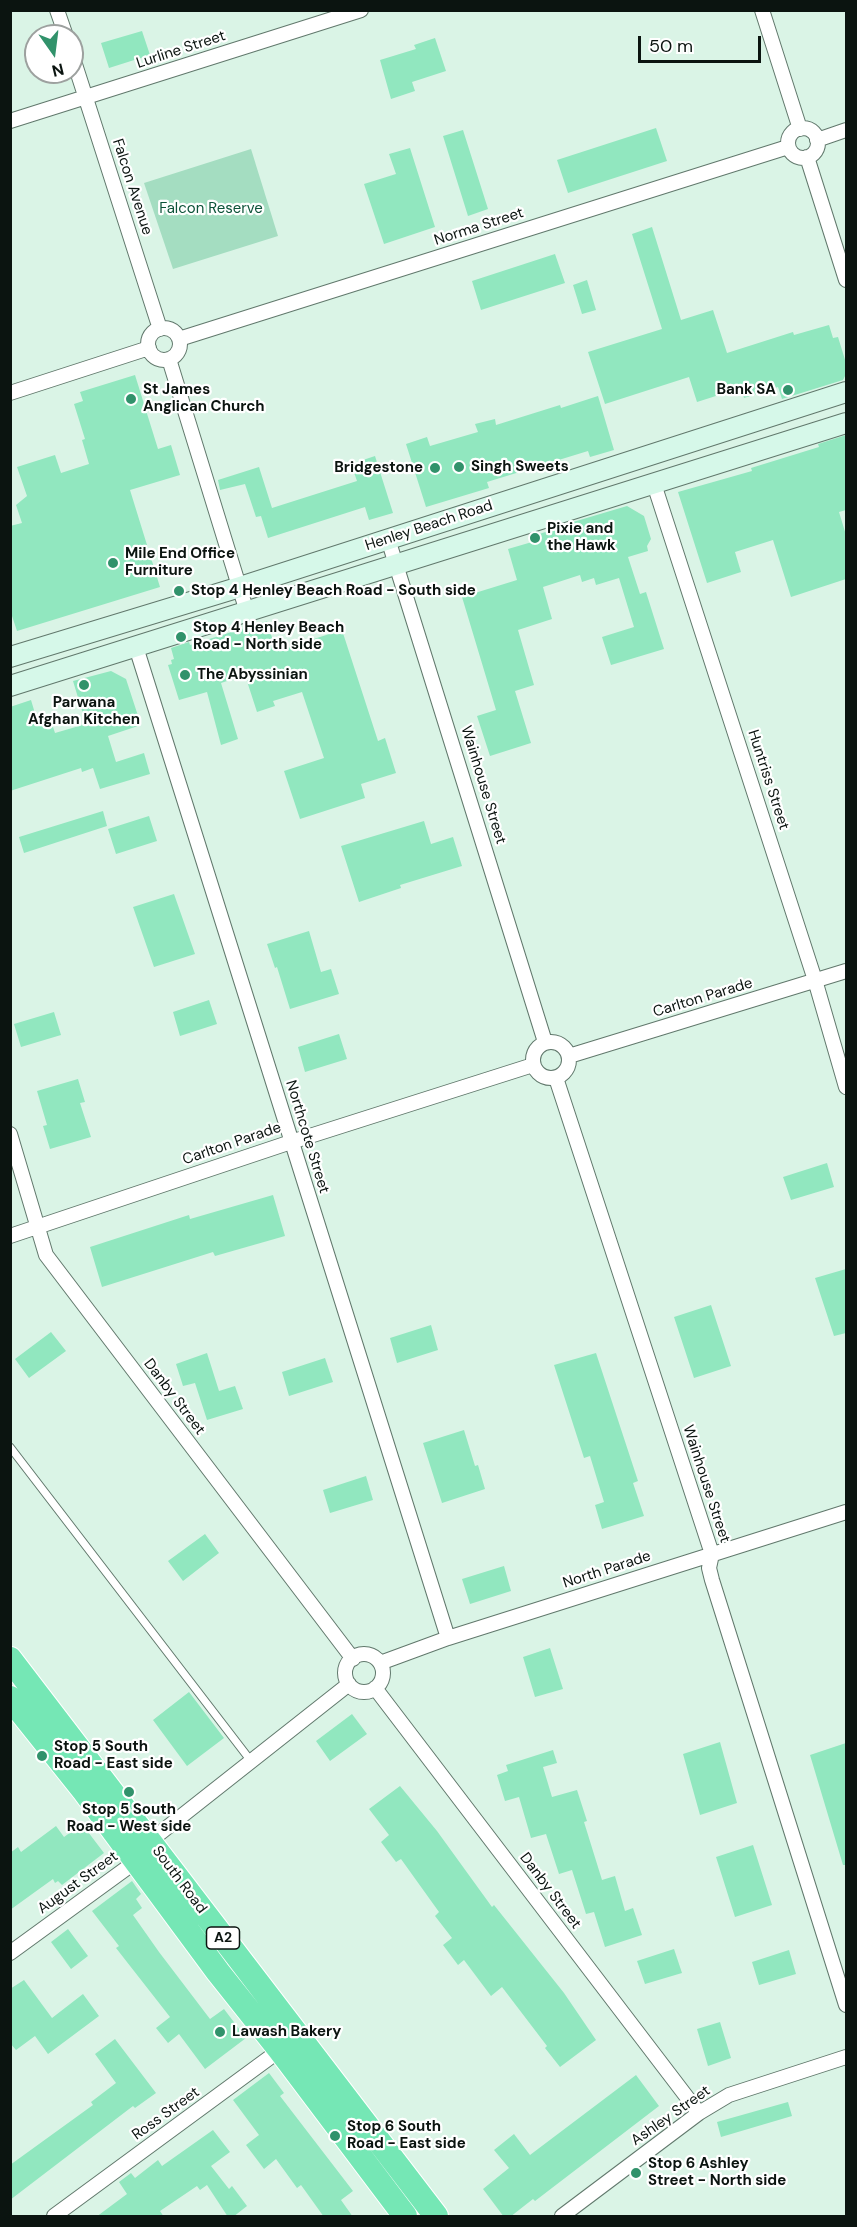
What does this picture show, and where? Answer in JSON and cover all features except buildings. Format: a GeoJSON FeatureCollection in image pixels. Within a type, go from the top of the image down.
{"type":"FeatureCollection","features":[{"type":"Feature","properties":{"kind":"highway","name":"South Road"},"geometry":{"type":"LineString","coordinates":[[12,1663],[150,1841],[405,2217]]}},
{"type":"Feature","properties":{"kind":"highway","name":"South Road"},"geometry":{"type":"LineString","coordinates":[[10,1698],[85,1792],[135,1862],[435,2217]]}},
{"type":"Feature","properties":{"kind":"main road","name":"Henley Beach Road"},"geometry":{"type":"LineString","coordinates":[[10,657],[240,586],[846,392]]}},
{"type":"Feature","properties":{"kind":"main road","name":"Henley Beach Road"},"geometry":{"type":"LineString","coordinates":[[10,686],[846,423]]}},
{"type":"Feature","properties":{"kind":"street","name":"Lurline Street"},"geometry":{"type":"LineString","coordinates":[[10,121],[361,10]]}},
{"type":"Feature","properties":{"kind":"street"},"geometry":{"type":"LineString","coordinates":[[762,10],[800,129]]}},
{"type":"Feature","properties":{"kind":"street","name":"Falcon Avenue"},"geometry":{"type":"LineString","coordinates":[[81,84],[159,329]]}},
{"type":"Feature","properties":{"kind":"street"},"geometry":{"type":"LineString","coordinates":[[800,129],[811,131],[817,140],[816,151],[807,157],[795,156],[789,147],[791,135],[800,129]]}},
{"type":"Feature","properties":{"kind":"street"},"geometry":{"type":"LineString","coordinates":[[817,140],[846,130]]}},
{"type":"Feature","properties":{"kind":"street","name":"Norma Street"},"geometry":{"type":"LineString","coordinates":[[179,339],[789,147]]}},
{"type":"Feature","properties":{"kind":"street"},"geometry":{"type":"LineString","coordinates":[[807,157],[846,280]]}},
{"type":"Feature","properties":{"kind":"street"},"geometry":{"type":"LineString","coordinates":[[159,329],[169,329],[179,339],[179,349],[169,358],[159,359],[149,348],[149,338],[159,329]]}},
{"type":"Feature","properties":{"kind":"street"},"geometry":{"type":"LineString","coordinates":[[10,393],[149,348]]}},
{"type":"Feature","properties":{"kind":"street"},"geometry":{"type":"LineString","coordinates":[[169,358],[247,612]]}},
{"type":"Feature","properties":{"kind":"street","name":"Huntriss Street"},"geometry":{"type":"LineString","coordinates":[[654,484],[815,980],[846,1087]]}},
{"type":"Feature","properties":{"kind":"street","name":"Wainhouse Street"},"geometry":{"type":"LineString","coordinates":[[388,539],[545,1042]]}},
{"type":"Feature","properties":{"kind":"street","name":"Northcote Street"},"geometry":{"type":"LineString","coordinates":[[136,646],[448,1638]]}},
{"type":"Feature","properties":{"kind":"street","name":"Carlton Parade"},"geometry":{"type":"LineString","coordinates":[[569,1056],[846,971]]}},
{"type":"Feature","properties":{"kind":"street"},"geometry":{"type":"LineString","coordinates":[[545,1042],[555,1042],[564,1047],[569,1056],[569,1065],[564,1073],[556,1078],[546,1078],[538,1074],[533,1065],[532,1056],[537,1047],[545,1042]]}},
{"type":"Feature","properties":{"kind":"street","name":"Carlton Parade"},"geometry":{"type":"LineString","coordinates":[[10,1236],[291,1142],[533,1065]]}},
{"type":"Feature","properties":{"kind":"street","name":"Wainhouse Street"},"geometry":{"type":"LineString","coordinates":[[556,1078],[712,1554],[709,1568],[712,1580],[846,2005]]}},
{"type":"Feature","properties":{"kind":"street","name":"Danby Street"},"geometry":{"type":"LineString","coordinates":[[10,1134],[46,1255],[353,1659]]}},
{"type":"Feature","properties":{"kind":"street","name":"North Parade"},"geometry":{"type":"LineString","coordinates":[[380,1663],[448,1638],[846,1512]]}},
{"type":"Feature","properties":{"kind":"street"},"geometry":{"type":"LineString","coordinates":[[365,1655],[374,1657],[380,1663],[382,1680],[375,1688],[364,1692],[349,1684],[346,1670],[353,1659],[365,1655]]}},
{"type":"Feature","properties":{"kind":"street"},"geometry":{"type":"LineString","coordinates":[[150,1841],[349,1684]]}},
{"type":"Feature","properties":{"kind":"street","name":"Danby Street"},"geometry":{"type":"LineString","coordinates":[[375,1688],[699,2114]]}},
{"type":"Feature","properties":{"kind":"street","name":"August Street"},"geometry":{"type":"LineString","coordinates":[[10,1953],[135,1862],[150,1841]]}},
{"type":"Feature","properties":{"kind":"street","name":"Ross Street"},"geometry":{"type":"LineString","coordinates":[[54,2217],[288,2043]]}},
{"type":"Feature","properties":{"kind":"street","name":"Ashley Street"},"geometry":{"type":"LineString","coordinates":[[562,2217],[699,2114],[729,2095],[846,2057]]}},
{"type":"Feature","properties":{"kind":"lane"},"geometry":{"type":"LineString","coordinates":[[10,1448],[251,1761]]}},
{"type":"Feature","properties":{"kind":"green space","name":"Falcon Reserve"},"geometry":{"type":"Polygon","coordinates":[[[251,149],[278,236],[173,269],[144,183],[251,149]]]}},
{"type":"Feature","properties":{"kind":"place","name":"Bank SA"},"geometry":{"type":"Point","coordinates":[788,390]}},
{"type":"Feature","properties":{"kind":"place","name":"St James Anglican Church"},"geometry":{"type":"Point","coordinates":[131,399]}},
{"type":"Feature","properties":{"kind":"place","name":"Singh Sweets"},"geometry":{"type":"Point","coordinates":[459,467]}},
{"type":"Feature","properties":{"kind":"place","name":"Bridgestone"},"geometry":{"type":"Point","coordinates":[435,468]}},
{"type":"Feature","properties":{"kind":"place","name":"Pixie and the Hawk"},"geometry":{"type":"Point","coordinates":[535,538]}},
{"type":"Feature","properties":{"kind":"place","name":"Mile End Office Furniture"},"geometry":{"type":"Point","coordinates":[113,563]}},
{"type":"Feature","properties":{"kind":"place","name":"Stop 4 Henley Beach Road - South side"},"geometry":{"type":"Point","coordinates":[179,591]}},
{"type":"Feature","properties":{"kind":"place","name":"Stop 4 Henley Beach Road - North side"},"geometry":{"type":"Point","coordinates":[181,637]}},
{"type":"Feature","properties":{"kind":"place","name":"The Abyssinian"},"geometry":{"type":"Point","coordinates":[185,675]}},
{"type":"Feature","properties":{"kind":"place","name":"Parwana Afghan Kitchen"},"geometry":{"type":"Point","coordinates":[84,685]}},
{"type":"Feature","properties":{"kind":"place","name":"Stop 5 South Road - East side"},"geometry":{"type":"Point","coordinates":[42,1756]}},
{"type":"Feature","properties":{"kind":"place","name":"Stop 5 South Road - West side"},"geometry":{"type":"Point","coordinates":[129,1792]}},
{"type":"Feature","properties":{"kind":"place","name":"Lawash Bakery"},"geometry":{"type":"Point","coordinates":[220,2032]}},
{"type":"Feature","properties":{"kind":"place","name":"Stop 6 South Road - East side"},"geometry":{"type":"Point","coordinates":[335,2136]}},
{"type":"Feature","properties":{"kind":"place","name":"Stop 6 Ashley Street - North side"},"geometry":{"type":"Point","coordinates":[636,2173]}}]}
